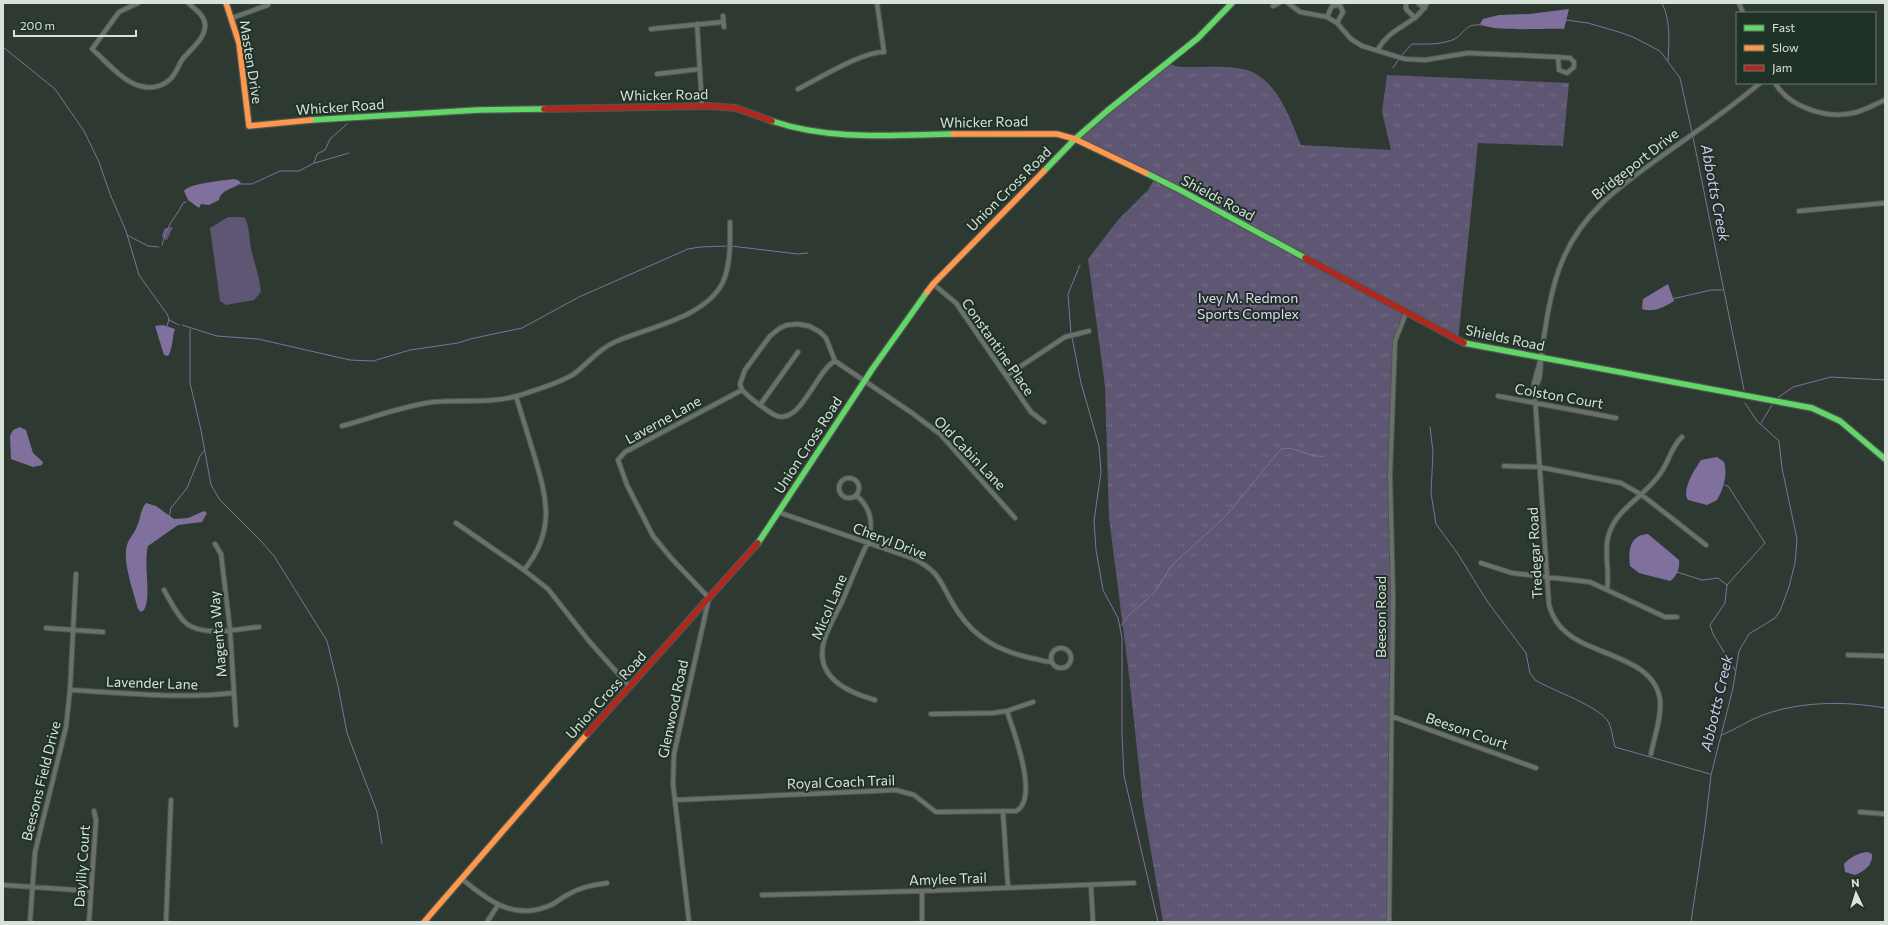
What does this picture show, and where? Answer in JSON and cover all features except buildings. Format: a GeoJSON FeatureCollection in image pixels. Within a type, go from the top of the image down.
{"type":"FeatureCollection","features":[{"type":"Feature","properties":{"kind":"street"},"geometry":{"type":"LineString","coordinates":[[138,3],[119,12],[92,49],[122,76],[140,86],[150,88],[161,85],[171,79],[183,59],[192,51],[203,35],[205,26],[203,18],[188,3]]}},
{"type":"Feature","properties":{"kind":"street","name":"Masten Drive"},"geometry":{"type":"LineString","coordinates":[[226,3],[240,47],[249,126]]}},
{"type":"Feature","properties":{"kind":"street"},"geometry":{"type":"LineString","coordinates":[[798,89],[860,58],[877,52],[884,52],[877,3]]}},
{"type":"Feature","properties":{"kind":"street","name":"Union Cross Road"},"geometry":{"type":"LineString","coordinates":[[424,922],[538,789],[756,545],[865,381],[933,284],[1075,139],[1107,111],[1198,38],[1232,3]]}},
{"type":"Feature","properties":{"kind":"street"},"geometry":{"type":"LineString","coordinates":[[1273,6],[1279,3]]}},
{"type":"Feature","properties":{"kind":"street"},"geometry":{"type":"LineString","coordinates":[[1288,3],[1300,12],[1326,17],[1337,23],[1362,46],[1378,49],[1413,60],[1468,53],[1558,57],[1570,58],[1574,62],[1574,67],[1567,73],[1559,70],[1558,57]]}},
{"type":"Feature","properties":{"kind":"street"},"geometry":{"type":"LineString","coordinates":[[1406,3],[1406,9],[1415,18]]}},
{"type":"Feature","properties":{"kind":"street"},"geometry":{"type":"LineString","coordinates":[[1418,3],[1425,8]]}},
{"type":"Feature","properties":{"kind":"street"},"geometry":{"type":"LineString","coordinates":[[1378,49],[1383,40],[1395,29],[1415,18],[1425,8],[1427,3]]}},
{"type":"Feature","properties":{"kind":"street"},"geometry":{"type":"LineString","coordinates":[[1738,3],[1742,12]]}},
{"type":"Feature","properties":{"kind":"street"},"geometry":{"type":"LineString","coordinates":[[232,18],[268,5]]}},
{"type":"Feature","properties":{"kind":"street"},"geometry":{"type":"LineString","coordinates":[[1326,17],[1332,6],[1340,5],[1343,12],[1337,23]]}},
{"type":"Feature","properties":{"kind":"street"},"geometry":{"type":"LineString","coordinates":[[723,16],[724,27]]}},
{"type":"Feature","properties":{"kind":"street"},"geometry":{"type":"LineString","coordinates":[[651,29],[723,22]]}},
{"type":"Feature","properties":{"kind":"street"},"geometry":{"type":"LineString","coordinates":[[697,24],[702,106]]}},
{"type":"Feature","properties":{"kind":"street"},"geometry":{"type":"LineString","coordinates":[[657,74],[700,69]]}},
{"type":"Feature","properties":{"kind":"street","name":"Bridgeport Drive"},"geometry":{"type":"LineString","coordinates":[[1541,358],[1554,286],[1563,258],[1577,232],[1596,208],[1621,186],[1759,84]]}},
{"type":"Feature","properties":{"kind":"street"},"geometry":{"type":"LineString","coordinates":[[1776,84],[1791,99],[1807,109],[1831,114],[1853,113],[1885,100]]}},
{"type":"Feature","properties":{"kind":"street","name":"Whicker Road"},"geometry":{"type":"LineString","coordinates":[[249,126],[326,119],[478,110],[702,106],[736,108],[782,124],[823,133],[852,136],[1048,133],[1065,135],[1075,139]]}},
{"type":"Feature","properties":{"kind":"street","name":"Shields Road"},"geometry":{"type":"LineString","coordinates":[[1075,139],[1180,190],[1463,343],[1821,411],[1840,421],[1885,459]]}},
{"type":"Feature","properties":{"kind":"street"},"geometry":{"type":"LineString","coordinates":[[1799,211],[1885,202]]}},
{"type":"Feature","properties":{"kind":"street"},"geometry":{"type":"LineString","coordinates":[[342,426],[417,404],[435,402],[483,402],[516,396],[561,380],[573,374],[605,348],[616,342],[683,316],[705,303],[723,282],[730,250],[730,222]]}},
{"type":"Feature","properties":{"kind":"street","name":"Constantine Place"},"geometry":{"type":"LineString","coordinates":[[933,284],[956,303],[1031,412],[1044,422]]}},
{"type":"Feature","properties":{"kind":"street","name":"Beeson Road"},"geometry":{"type":"LineString","coordinates":[[1389,922],[1393,596],[1390,476],[1395,341],[1406,313]]}},
{"type":"Feature","properties":{"kind":"street"},"geometry":{"type":"LineString","coordinates":[[798,324],[809,326],[820,332],[830,345],[835,361],[823,372],[792,414],[786,417],[778,416],[760,405],[742,390],[741,379],[757,353],[770,336],[780,328],[798,324]]}},
{"type":"Feature","properties":{"kind":"street"},"geometry":{"type":"LineString","coordinates":[[1006,376],[1065,337],[1089,331]]}},
{"type":"Feature","properties":{"kind":"street"},"geometry":{"type":"LineString","coordinates":[[760,405],[798,352]]}},
{"type":"Feature","properties":{"kind":"street","name":"Tredegar Road"},"geometry":{"type":"LineString","coordinates":[[1541,358],[1538,383],[1535,387],[1549,605],[1561,628],[1578,640],[1638,668],[1648,676],[1654,684],[1658,692],[1660,706],[1650,754]]}},
{"type":"Feature","properties":{"kind":"street","name":"Old Cabin Lane"},"geometry":{"type":"LineString","coordinates":[[835,361],[940,434],[1015,518]]}},
{"type":"Feature","properties":{"kind":"street","name":"Laverne Lane"},"geometry":{"type":"LineString","coordinates":[[710,598],[672,559],[653,536],[627,485],[618,460],[625,452],[742,390]]}},
{"type":"Feature","properties":{"kind":"street"},"geometry":{"type":"LineString","coordinates":[[516,396],[544,485],[546,501],[544,531],[538,548],[524,570]]}},
{"type":"Feature","properties":{"kind":"street","name":"Colston Court"},"geometry":{"type":"LineString","coordinates":[[1498,396],[1616,418]]}},
{"type":"Feature","properties":{"kind":"street"},"geometry":{"type":"LineString","coordinates":[[1607,589],[1607,548],[1612,526],[1618,517],[1642,495],[1662,471],[1675,444],[1682,437]]}},
{"type":"Feature","properties":{"kind":"street"},"geometry":{"type":"LineString","coordinates":[[1504,466],[1539,467],[1621,483],[1642,495],[1706,545]]}},
{"type":"Feature","properties":{"kind":"street"},"geometry":{"type":"LineString","coordinates":[[849,478],[855,481],[858,490],[856,495],[847,498],[841,495],[839,489],[842,480],[849,478]]}},
{"type":"Feature","properties":{"kind":"street","name":"Micol Lane"},"geometry":{"type":"LineString","coordinates":[[856,495],[864,502],[871,517],[872,526],[868,543],[824,640],[823,651],[828,672],[837,684],[853,694],[875,700]]}},
{"type":"Feature","properties":{"kind":"street","name":"Cheryl Drive"},"geometry":{"type":"LineString","coordinates":[[778,512],[926,564],[940,578],[957,611],[968,626],[984,641],[999,649],[1016,655],[1052,662]]}},
{"type":"Feature","properties":{"kind":"street"},"geometry":{"type":"LineString","coordinates":[[456,523],[524,570],[548,589],[559,601],[589,641],[629,686]]}},
{"type":"Feature","properties":{"kind":"street","name":"Magenta Way"},"geometry":{"type":"LineString","coordinates":[[215,544],[221,554],[230,629],[236,725]]}},
{"type":"Feature","properties":{"kind":"street"},"geometry":{"type":"LineString","coordinates":[[1481,563],[1505,571],[1590,582],[1665,617],[1677,617]]}},
{"type":"Feature","properties":{"kind":"street","name":"Beesons Field Drive"},"geometry":{"type":"LineString","coordinates":[[30,922],[35,852],[64,742],[70,690],[76,574]]}},
{"type":"Feature","properties":{"kind":"street"},"geometry":{"type":"LineString","coordinates":[[164,590],[180,617],[197,629],[211,631],[258,627]]}},
{"type":"Feature","properties":{"kind":"street","name":"Glenwood Road"},"geometry":{"type":"LineString","coordinates":[[689,922],[675,800],[673,769],[676,738],[710,598]]}},
{"type":"Feature","properties":{"kind":"street"},"geometry":{"type":"LineString","coordinates":[[46,628],[103,632]]}},
{"type":"Feature","properties":{"kind":"street"},"geometry":{"type":"LineString","coordinates":[[1058,648],[1067,650],[1071,656],[1070,662],[1065,667],[1059,667],[1052,662],[1053,652],[1058,648]]}},
{"type":"Feature","properties":{"kind":"street"},"geometry":{"type":"LineString","coordinates":[[1848,656],[1885,656]]}},
{"type":"Feature","properties":{"kind":"street","name":"Lavender Lane"},"geometry":{"type":"LineString","coordinates":[[70,690],[171,696],[202,696],[233,693]]}},
{"type":"Feature","properties":{"kind":"street"},"geometry":{"type":"LineString","coordinates":[[931,714],[993,713],[1007,711],[1033,702]]}},
{"type":"Feature","properties":{"kind":"street","name":"Royal Coach Trail"},"geometry":{"type":"LineString","coordinates":[[675,800],[896,790],[914,795],[936,812],[1016,811],[1021,808],[1024,802],[1025,789],[1023,762],[1007,711]]}},
{"type":"Feature","properties":{"kind":"street","name":"Beeson Court"},"geometry":{"type":"LineString","coordinates":[[1391,716],[1536,768]]}},
{"type":"Feature","properties":{"kind":"street"},"geometry":{"type":"LineString","coordinates":[[166,922],[171,800]]}},
{"type":"Feature","properties":{"kind":"street","name":"Daylily Court"},"geometry":{"type":"LineString","coordinates":[[89,922],[96,820],[94,811]]}},
{"type":"Feature","properties":{"kind":"street"},"geometry":{"type":"LineString","coordinates":[[1003,812],[1008,888]]}},
{"type":"Feature","properties":{"kind":"street"},"geometry":{"type":"LineString","coordinates":[[1860,812],[1885,814]]}},
{"type":"Feature","properties":{"kind":"street"},"geometry":{"type":"LineString","coordinates":[[462,879],[484,897],[498,905],[516,910],[534,910],[552,904],[581,888],[606,883]]}},
{"type":"Feature","properties":{"kind":"street","name":"Amylee Trail"},"geometry":{"type":"LineString","coordinates":[[762,894],[922,891],[1091,886],[1134,883]]}},
{"type":"Feature","properties":{"kind":"street"},"geometry":{"type":"LineString","coordinates":[[3,885],[91,891]]}},
{"type":"Feature","properties":{"kind":"street"},"geometry":{"type":"LineString","coordinates":[[1091,886],[1092,922]]}},
{"type":"Feature","properties":{"kind":"street"},"geometry":{"type":"LineString","coordinates":[[922,891],[922,922]]}},
{"type":"Feature","properties":{"kind":"street"},"geometry":{"type":"LineString","coordinates":[[487,922],[498,905]]}},
{"type":"Feature","properties":{"kind":"green space","name":"Ivey M. Redmon Sports Complex"},"geometry":{"type":"Polygon","coordinates":[[[1169,62],[1179,67],[1221,67],[1243,69],[1260,77],[1269,84],[1276,93],[1288,113],[1301,145],[1391,150],[1382,112],[1387,75],[1569,83],[1563,146],[1478,143],[1458,341],[1406,314],[1395,341],[1390,476],[1393,596],[1389,922],[1163,922],[1143,805],[1129,675],[1109,518],[1105,386],[1088,259],[1118,220],[1148,190],[1155,178],[1075,139],[1169,62]]]}},
{"type":"Feature","properties":{"kind":"green space"},"geometry":{"type":"Polygon","coordinates":[[[228,217],[245,218],[248,226],[251,249],[261,292],[254,300],[226,305],[220,301],[210,228],[228,217]]]}},
{"type":"Feature","properties":{"kind":"green space"},"geometry":{"type":"Polygon","coordinates":[[[173,227],[167,240],[164,239],[162,236],[164,229],[173,227]]]}},
{"type":"Feature","properties":{"kind":"shaded area"},"geometry":{"type":"Polygon","coordinates":[[[1569,9],[1564,29],[1507,29],[1480,24],[1483,19],[1499,15],[1529,14],[1569,9]]]}},
{"type":"Feature","properties":{"kind":"shaded area"},"geometry":{"type":"Polygon","coordinates":[[[233,179],[238,180],[241,183],[225,191],[220,196],[219,200],[209,205],[201,204],[199,208],[188,200],[184,191],[187,188],[199,184],[233,179]]]}},
{"type":"Feature","properties":{"kind":"shaded area"},"geometry":{"type":"Polygon","coordinates":[[[1668,284],[1674,301],[1655,310],[1642,309],[1643,299],[1668,284]]]}},
{"type":"Feature","properties":{"kind":"shaded area"},"geometry":{"type":"Polygon","coordinates":[[[163,325],[175,329],[171,350],[168,356],[164,355],[155,326],[163,325]]]}},
{"type":"Feature","properties":{"kind":"shaded area"},"geometry":{"type":"Polygon","coordinates":[[[20,427],[26,430],[33,453],[43,462],[42,465],[33,467],[11,459],[10,436],[13,430],[20,427]]]}},
{"type":"Feature","properties":{"kind":"shaded area"},"geometry":{"type":"Polygon","coordinates":[[[1717,457],[1724,462],[1725,477],[1723,487],[1717,500],[1707,505],[1688,500],[1686,496],[1687,485],[1701,460],[1717,457]]]}},
{"type":"Feature","properties":{"kind":"shaded area"},"geometry":{"type":"Polygon","coordinates":[[[146,503],[156,506],[174,519],[188,518],[204,511],[207,513],[202,522],[178,525],[148,546],[146,562],[147,597],[144,610],[141,612],[138,609],[127,569],[126,552],[128,542],[136,529],[146,503]]]}},
{"type":"Feature","properties":{"kind":"shaded area"},"geometry":{"type":"Polygon","coordinates":[[[1648,534],[1679,560],[1678,572],[1670,581],[1639,573],[1630,566],[1629,554],[1634,540],[1637,537],[1648,534]]]}},
{"type":"Feature","properties":{"kind":"shaded area"},"geometry":{"type":"Polygon","coordinates":[[[1868,852],[1872,854],[1872,858],[1868,867],[1855,875],[1845,872],[1844,864],[1849,859],[1858,854],[1868,852]]]}},
{"type":"Feature","properties":{"kind":"waterway","name":"Abbotts Creek"},"geometry":{"type":"LineString","coordinates":[[1662,3],[1668,24],[1668,61]]}},
{"type":"Feature","properties":{"kind":"waterway"},"geometry":{"type":"LineString","coordinates":[[1566,20],[1588,23],[1619,32],[1633,37],[1660,51],[1680,78],[1692,132]]}},
{"type":"Feature","properties":{"kind":"waterway"},"geometry":{"type":"LineString","coordinates":[[1401,56],[1412,44],[1444,42],[1458,37],[1470,26],[1481,25]]}},
{"type":"Feature","properties":{"kind":"waterway"},"geometry":{"type":"LineString","coordinates":[[3,47],[55,89],[84,131],[99,162],[110,194],[126,231],[139,275],[167,314],[169,319],[167,326]]}},
{"type":"Feature","properties":{"kind":"waterway"},"geometry":{"type":"LineString","coordinates":[[1393,68],[1399,59]]}},
{"type":"Feature","properties":{"kind":"waterway"},"geometry":{"type":"LineString","coordinates":[[240,184],[252,184],[280,171],[299,171],[314,163],[317,154],[325,150],[330,139],[347,124]]}},
{"type":"Feature","properties":{"kind":"waterway","name":"Abbotts Creek"},"geometry":{"type":"LineString","coordinates":[[1693,137],[1744,390]]}},
{"type":"Feature","properties":{"kind":"waterway"},"geometry":{"type":"LineString","coordinates":[[315,163],[349,153]]}},
{"type":"Feature","properties":{"kind":"waterway"},"geometry":{"type":"LineString","coordinates":[[162,245],[169,226],[183,203],[186,202]]}},
{"type":"Feature","properties":{"kind":"waterway"},"geometry":{"type":"LineString","coordinates":[[127,235],[148,246],[159,247]]}},
{"type":"Feature","properties":{"kind":"waterway"},"geometry":{"type":"LineString","coordinates":[[182,325],[217,336],[258,339],[350,360],[373,361],[410,350],[458,343],[522,328],[579,297],[688,249],[728,246]]}},
{"type":"Feature","properties":{"kind":"waterway"},"geometry":{"type":"LineString","coordinates":[[731,246],[798,254],[808,253]]}},
{"type":"Feature","properties":{"kind":"waterway"},"geometry":{"type":"LineString","coordinates":[[1071,334],[1068,294],[1080,265]]}},
{"type":"Feature","properties":{"kind":"waterway"},"geometry":{"type":"LineString","coordinates":[[1672,299],[1711,290],[1723,290]]}},
{"type":"Feature","properties":{"kind":"waterway"},"geometry":{"type":"LineString","coordinates":[[169,320],[179,325]]}},
{"type":"Feature","properties":{"kind":"waterway"},"geometry":{"type":"LineString","coordinates":[[190,329],[190,383],[201,430],[211,485],[220,500],[274,556],[327,641],[347,733],[377,812],[382,844]]}},
{"type":"Feature","properties":{"kind":"waterway"},"geometry":{"type":"LineString","coordinates":[[1072,337],[1081,383],[1099,446],[1101,472],[1094,521],[1096,550],[1103,590],[1118,618],[1122,638],[1122,735],[1124,776],[1158,922]]}},
{"type":"Feature","properties":{"kind":"waterway"},"geometry":{"type":"LineString","coordinates":[[1776,399],[1793,387],[1831,377],[1885,380]]}},
{"type":"Feature","properties":{"kind":"waterway","name":"Abbotts Creek"},"geometry":{"type":"LineString","coordinates":[[1691,922],[1711,775],[1733,688],[1739,651],[1749,634],[1775,618],[1780,611],[1789,587],[1795,563],[1797,539],[1782,468],[1779,441],[1757,421],[1745,403]]}},
{"type":"Feature","properties":{"kind":"waterway"},"geometry":{"type":"LineString","coordinates":[[1761,423],[1772,405]]}},
{"type":"Feature","properties":{"kind":"waterway"},"geometry":{"type":"LineString","coordinates":[[1430,427],[1433,452],[1431,493],[1436,524],[1458,554],[1487,601],[1526,653],[1530,673],[1535,680],[1597,711],[1609,723],[1615,747],[1710,774]]}},
{"type":"Feature","properties":{"kind":"waterway"},"geometry":{"type":"LineString","coordinates":[[1120,627],[1129,615],[1154,593],[1172,565],[1226,516],[1280,450],[1289,448],[1313,455],[1325,456]]}},
{"type":"Feature","properties":{"kind":"waterway"},"geometry":{"type":"LineString","coordinates":[[169,517],[171,508],[187,488],[200,456],[204,451]]}},
{"type":"Feature","properties":{"kind":"waterway"},"geometry":{"type":"LineString","coordinates":[[1724,485],[1728,486],[1765,543],[1727,585],[1725,603],[1710,625],[1713,634],[1735,670]]}},
{"type":"Feature","properties":{"kind":"waterway"},"geometry":{"type":"LineString","coordinates":[[1677,572],[1702,580],[1718,578],[1727,585]]}},
{"type":"Feature","properties":{"kind":"waterway"},"geometry":{"type":"LineString","coordinates":[[1722,735],[1758,717],[1778,710],[1793,707],[1839,703],[1885,708]]}},
{"type":"Feature","properties":{"kind":"traffic: fast"},"geometry":{"type":"LineString","coordinates":[[1044,171],[1075,139],[1107,111],[1198,38],[1232,3]]}},
{"type":"Feature","properties":{"kind":"traffic: fast"},"geometry":{"type":"LineString","coordinates":[[311,120],[478,110],[544,109]]}},
{"type":"Feature","properties":{"kind":"traffic: fast"},"geometry":{"type":"LineString","coordinates":[[772,121],[817,132],[839,134],[885,136],[953,134]]}},
{"type":"Feature","properties":{"kind":"traffic: fast"},"geometry":{"type":"LineString","coordinates":[[1146,173],[1305,258]]}},
{"type":"Feature","properties":{"kind":"traffic: fast"},"geometry":{"type":"LineString","coordinates":[[758,543],[873,368],[927,292]]}},
{"type":"Feature","properties":{"kind":"traffic: fast"},"geometry":{"type":"LineString","coordinates":[[1464,343],[1812,408],[1840,421],[1885,459]]}},
{"type":"Feature","properties":{"kind":"traffic: slow"},"geometry":{"type":"LineString","coordinates":[[226,3],[239,43],[249,126],[311,120]]}},
{"type":"Feature","properties":{"kind":"traffic: slow"},"geometry":{"type":"LineString","coordinates":[[953,134],[1057,134],[1075,139],[1146,173]]}},
{"type":"Feature","properties":{"kind":"traffic: slow"},"geometry":{"type":"LineString","coordinates":[[927,292],[933,284],[1044,171]]}},
{"type":"Feature","properties":{"kind":"traffic: slow"},"geometry":{"type":"LineString","coordinates":[[424,922],[587,734]]}},
{"type":"Feature","properties":{"kind":"traffic: jam"},"geometry":{"type":"LineString","coordinates":[[544,109],[709,106],[736,108],[772,121]]}},
{"type":"Feature","properties":{"kind":"traffic: jam"},"geometry":{"type":"LineString","coordinates":[[1305,258],[1464,343]]}},
{"type":"Feature","properties":{"kind":"traffic: jam"},"geometry":{"type":"LineString","coordinates":[[587,734],[758,543]]}}]}
